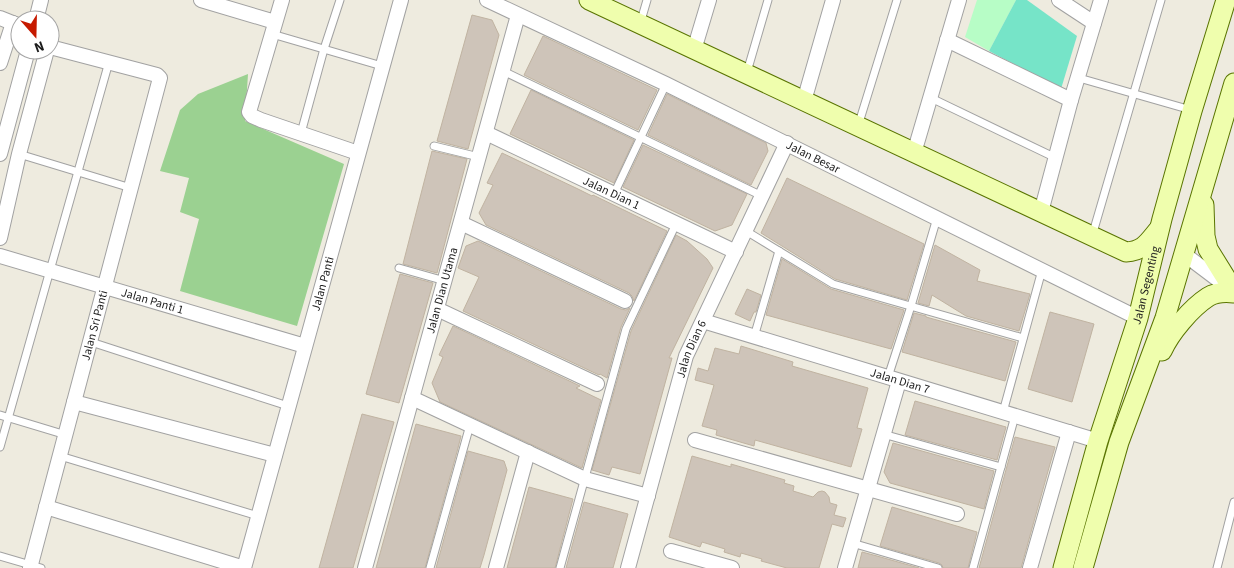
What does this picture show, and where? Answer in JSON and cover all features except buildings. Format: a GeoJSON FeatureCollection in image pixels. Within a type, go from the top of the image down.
{"type":"FeatureCollection","features":[{"type":"Feature","properties":{"kind":"street"},"geometry":{"type":"LineString","coordinates":[[201,0],[274,28]]}},
{"type":"Feature","properties":{"kind":"street"},"geometry":{"type":"LineString","coordinates":[[282,0],[249,112],[252,116],[261,120],[358,153]]}},
{"type":"Feature","properties":{"kind":"street","name":"Jalan Panti"},"geometry":{"type":"LineString","coordinates":[[244,568],[401,0]]}},
{"type":"Feature","properties":{"kind":"street","name":"Jalan Besar"},"geometry":{"type":"LineString","coordinates":[[487,0],[666,84],[1138,318]]}},
{"type":"Feature","properties":{"kind":"street"},"geometry":{"type":"LineString","coordinates":[[589,0],[1126,252],[1134,252],[1142,248],[1160,224],[1170,241],[1184,254],[1234,292]]}},
{"type":"Feature","properties":{"kind":"street"},"geometry":{"type":"LineString","coordinates":[[694,50],[708,0]]}},
{"type":"Feature","properties":{"kind":"street"},"geometry":{"type":"LineString","coordinates":[[804,101],[833,0]]}},
{"type":"Feature","properties":{"kind":"street"},"geometry":{"type":"LineString","coordinates":[[914,153],[958,0]]}},
{"type":"Feature","properties":{"kind":"street"},"geometry":{"type":"LineString","coordinates":[[1059,0],[1094,23]]}},
{"type":"Feature","properties":{"kind":"street"},"geometry":{"type":"LineString","coordinates":[[1041,212],[1071,100],[1101,0]]}},
{"type":"Feature","properties":{"kind":"street","name":"Jalan Segenting"},"geometry":{"type":"LineString","coordinates":[[1062,568],[1098,441],[1138,318],[1160,224],[1226,0]]}},
{"type":"Feature","properties":{"kind":"street","name":"Jalan Dian Utama"},"geometry":{"type":"LineString","coordinates":[[366,568],[518,14]]}},
{"type":"Feature","properties":{"kind":"street"},"geometry":{"type":"LineString","coordinates":[[1192,111],[1206,84],[1222,34],[1229,25],[1234,23]]}},
{"type":"Feature","properties":{"kind":"street"},"geometry":{"type":"LineString","coordinates":[[0,63],[10,26]]}},
{"type":"Feature","properties":{"kind":"street"},"geometry":{"type":"LineString","coordinates":[[947,40],[1071,100]]}},
{"type":"Feature","properties":{"kind":"street"},"geometry":{"type":"LineString","coordinates":[[60,50],[110,62]]}},
{"type":"Feature","properties":{"kind":"street"},"geometry":{"type":"LineString","coordinates":[[0,154],[25,60]]}},
{"type":"Feature","properties":{"kind":"street"},"geometry":{"type":"LineString","coordinates":[[0,238],[19,154],[44,60]]}},
{"type":"Feature","properties":{"kind":"street","name":"Jalan Sri Panti"},"geometry":{"type":"LineString","coordinates":[[34,567],[46,507],[160,78],[157,75],[110,62]]}},
{"type":"Feature","properties":{"kind":"street"},"geometry":{"type":"LineString","coordinates":[[1083,568],[1119,442],[1165,318],[1234,83]]}},
{"type":"Feature","properties":{"kind":"street","name":"Jalan Dian 1"},"geometry":{"type":"LineString","coordinates":[[486,133],[736,252]]}},
{"type":"Feature","properties":{"kind":"street","name":"Jalan Dian 6"},"geometry":{"type":"LineString","coordinates":[[628,568],[686,356],[788,144]]}},
{"type":"Feature","properties":{"kind":"street"},"geometry":{"type":"LineString","coordinates":[[1203,188],[1204,236],[1208,249],[1234,292]]}},
{"type":"Feature","properties":{"kind":"street"},"geometry":{"type":"LineString","coordinates":[[461,223],[625,301]]}},
{"type":"Feature","properties":{"kind":"street"},"geometry":{"type":"LineString","coordinates":[[1148,274],[1161,256],[1184,254]]}},
{"type":"Feature","properties":{"kind":"street","name":"Jalan Panti 1"},"geometry":{"type":"LineString","coordinates":[[0,256],[305,346]]}},
{"type":"Feature","properties":{"kind":"street"},"geometry":{"type":"LineString","coordinates":[[1098,441],[1122,420],[1144,388],[1165,344],[1176,328],[1209,296],[1223,291],[1234,292]]}},
{"type":"Feature","properties":{"kind":"street"},"geometry":{"type":"LineString","coordinates":[[437,309],[597,384]]}},
{"type":"Feature","properties":{"kind":"street","name":"Jalan Dian 7"},"geometry":{"type":"LineString","coordinates":[[703,321],[1098,441]]}},
{"type":"Feature","properties":{"kind":"street"},"geometry":{"type":"LineString","coordinates":[[846,568],[883,434],[893,379]]}},
{"type":"Feature","properties":{"kind":"street"},"geometry":{"type":"LineString","coordinates":[[412,398],[585,479],[648,496]]}},
{"type":"Feature","properties":{"kind":"street"},"geometry":{"type":"LineString","coordinates":[[74,402],[275,455]]}},
{"type":"Feature","properties":{"kind":"street"},"geometry":{"type":"LineString","coordinates":[[1030,568],[1070,432]]}},
{"type":"Feature","properties":{"kind":"street"},"geometry":{"type":"LineString","coordinates":[[695,440],[957,514]]}},
{"type":"Feature","properties":{"kind":"street"},"geometry":{"type":"LineString","coordinates":[[496,568],[528,452]]}},
{"type":"Feature","properties":{"kind":"street"},"geometry":{"type":"LineString","coordinates":[[46,507],[244,568]]}},
{"type":"Feature","properties":{"kind":"street"},"geometry":{"type":"LineString","coordinates":[[671,551],[732,568]]}},
{"type":"Feature","properties":{"kind":"lane"},"geometry":{"type":"LineString","coordinates":[[301,133],[324,49],[340,0]]}},
{"type":"Feature","properties":{"kind":"lane"},"geometry":{"type":"LineString","coordinates":[[640,24],[647,0]]}},
{"type":"Feature","properties":{"kind":"lane"},"geometry":{"type":"LineString","coordinates":[[746,74],[768,0]]}},
{"type":"Feature","properties":{"kind":"lane"},"geometry":{"type":"LineString","coordinates":[[858,126],[897,0]]}},
{"type":"Feature","properties":{"kind":"lane"},"geometry":{"type":"LineString","coordinates":[[1092,236],[1161,0]]}},
{"type":"Feature","properties":{"kind":"lane"},"geometry":{"type":"LineString","coordinates":[[274,28],[324,49],[382,66]]}},
{"type":"Feature","properties":{"kind":"lane"},"geometry":{"type":"LineString","coordinates":[[0,447],[110,62]]}},
{"type":"Feature","properties":{"kind":"lane"},"geometry":{"type":"LineString","coordinates":[[503,71],[763,196]]}},
{"type":"Feature","properties":{"kind":"lane"},"geometry":{"type":"LineString","coordinates":[[1079,78],[1192,111]]}},
{"type":"Feature","properties":{"kind":"lane"},"geometry":{"type":"LineString","coordinates":[[614,194],[666,84]]}},
{"type":"Feature","properties":{"kind":"lane"},"geometry":{"type":"LineString","coordinates":[[931,98],[1056,158]]}},
{"type":"Feature","properties":{"kind":"lane"},"geometry":{"type":"LineString","coordinates":[[434,146],[479,157]]}},
{"type":"Feature","properties":{"kind":"lane"},"geometry":{"type":"LineString","coordinates":[[19,154],[131,188]]}},
{"type":"Feature","properties":{"kind":"lane"},"geometry":{"type":"LineString","coordinates":[[893,379],[911,306],[937,218]]}},
{"type":"Feature","properties":{"kind":"lane"},"geometry":{"type":"LineString","coordinates":[[560,568],[626,329],[676,224]]}},
{"type":"Feature","properties":{"kind":"lane"},"geometry":{"type":"LineString","coordinates":[[746,231],[833,284],[1023,338]]}},
{"type":"Feature","properties":{"kind":"lane"},"geometry":{"type":"LineString","coordinates":[[754,337],[779,250]]}},
{"type":"Feature","properties":{"kind":"lane"},"geometry":{"type":"LineString","coordinates":[[399,268],[445,281]]}},
{"type":"Feature","properties":{"kind":"lane"},"geometry":{"type":"LineString","coordinates":[[973,568],[1001,467],[1023,338],[1042,270]]}},
{"type":"Feature","properties":{"kind":"lane"},"geometry":{"type":"LineString","coordinates":[[90,342],[288,406]]}},
{"type":"Feature","properties":{"kind":"lane"},"geometry":{"type":"LineString","coordinates":[[0,415],[66,435]]}},
{"type":"Feature","properties":{"kind":"lane"},"geometry":{"type":"LineString","coordinates":[[430,568],[470,425]]}},
{"type":"Feature","properties":{"kind":"lane"},"geometry":{"type":"LineString","coordinates":[[883,434],[1001,467]]}},
{"type":"Feature","properties":{"kind":"lane"},"geometry":{"type":"LineString","coordinates":[[60,456],[258,516]]}},
{"type":"Feature","properties":{"kind":"lane"},"geometry":{"type":"LineString","coordinates":[[1217,568],[1234,502]]}},
{"type":"Feature","properties":{"kind":"lane"},"geometry":{"type":"LineString","coordinates":[[852,543],[938,568]]}},
{"type":"Feature","properties":{"kind":"lane"},"geometry":{"type":"LineString","coordinates":[[0,556],[34,567]]}},
{"type":"Feature","properties":{"kind":"green space"},"geometry":{"type":"Polygon","coordinates":[[[977,0],[1016,0],[989,51],[965,37],[977,0]]]}},
{"type":"Feature","properties":{"kind":"green space"},"geometry":{"type":"Polygon","coordinates":[[[1016,0],[1027,0],[1077,36],[1061,89],[989,51],[1016,0]]]}},
{"type":"Feature","properties":{"kind":"green space"},"geometry":{"type":"Polygon","coordinates":[[[248,74],[245,121],[344,164],[297,326],[180,291],[199,219],[180,212],[189,178],[160,171],[180,110],[198,94],[248,74]]]}}]}
